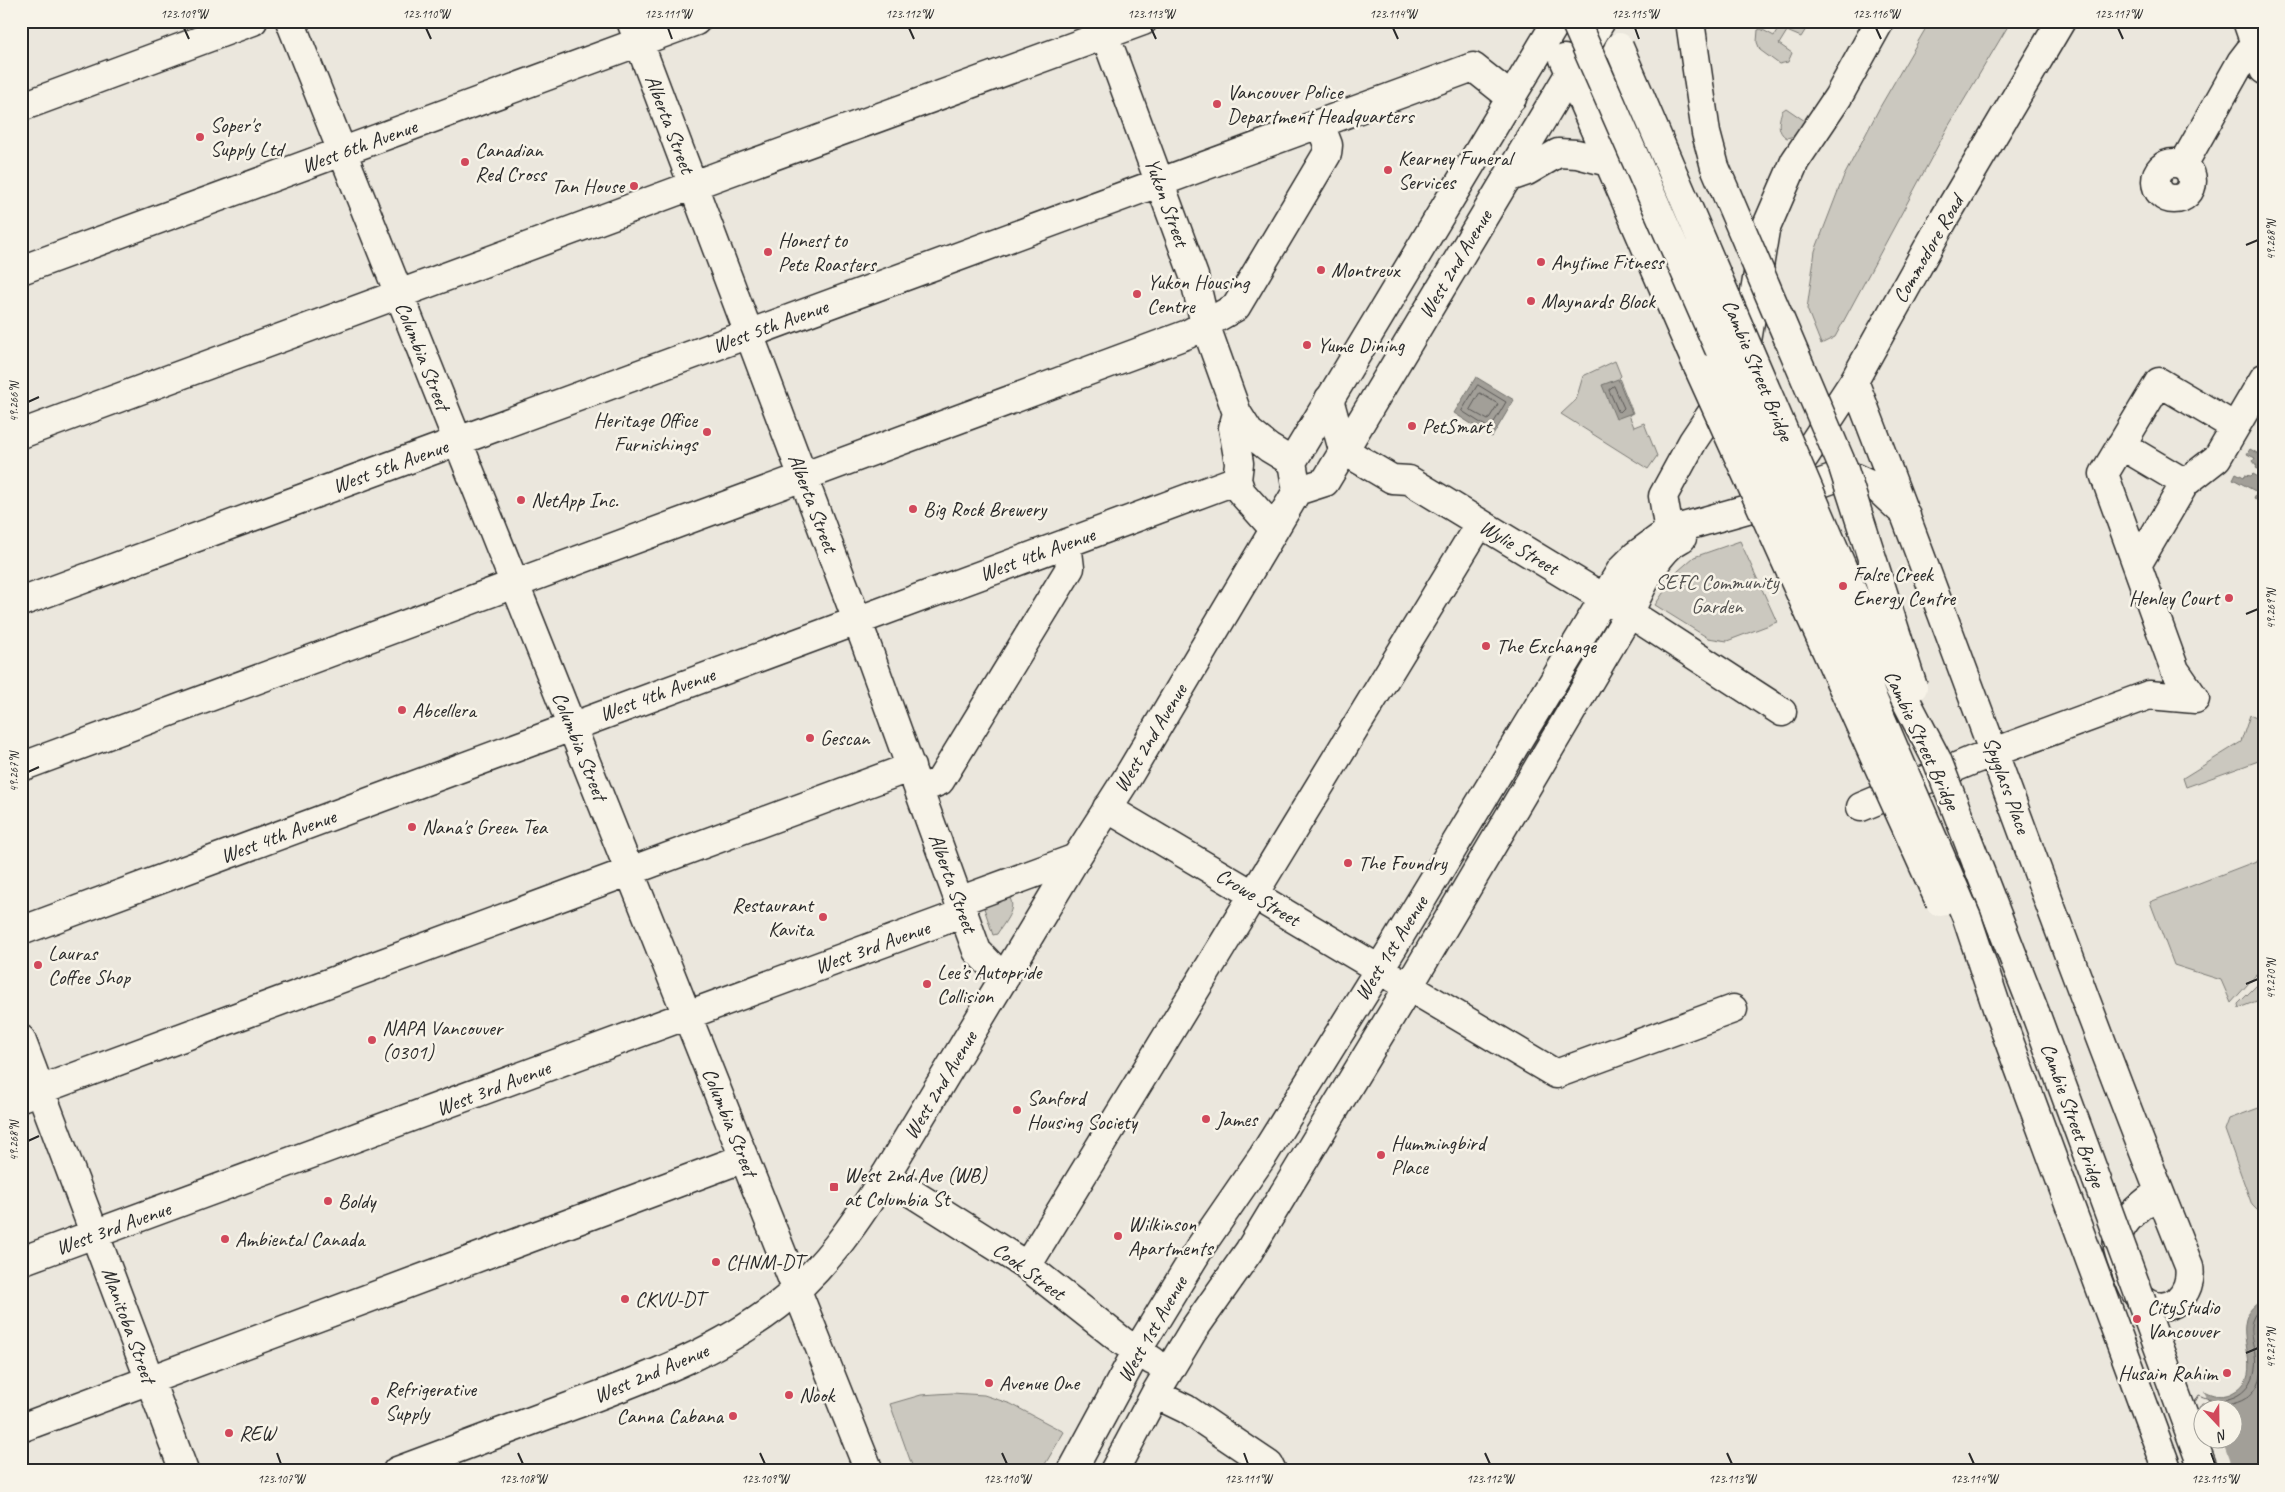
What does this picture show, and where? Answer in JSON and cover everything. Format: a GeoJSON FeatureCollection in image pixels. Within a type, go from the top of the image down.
{"type":"FeatureCollection","features":[{"type":"Feature","properties":{"kind":"street"},"geometry":{"type":"LineString","coordinates":[[21,106],[253,21]]}},
{"type":"Feature","properties":{"kind":"street","name":"Columbia Street"},"geometry":{"type":"LineString","coordinates":[[290,21],[869,1471]]}},
{"type":"Feature","properties":{"kind":"street","name":"West 6th Avenue"},"geometry":{"type":"LineString","coordinates":[[21,270],[342,152],[635,32],[696,21]]}},
{"type":"Feature","properties":{"kind":"street"},"geometry":{"type":"LineString","coordinates":[[21,434],[693,185],[1102,28],[1143,21]]}},
{"type":"Feature","properties":{"kind":"street","name":"West 2nd Avenue"},"geometry":{"type":"LineString","coordinates":[[397,1471],[678,1365],[711,1349],[778,1306],[834,1251],[860,1216],[885,1176],[1297,491],[1325,482],[1601,21]]}},
{"type":"Feature","properties":{"kind":"street","name":"Cambie Street Bridge"},"geometry":{"type":"LineString","coordinates":[[1608,21],[1869,630],[1937,760],[2036,1015],[2204,1471]]}},
{"type":"Feature","properties":{"kind":"street"},"geometry":{"type":"LineString","coordinates":[[1690,21],[1706,133],[1715,168],[1843,467],[1937,760]]}},
{"type":"Feature","properties":{"kind":"street"},"geometry":{"type":"LineString","coordinates":[[1880,21],[1838,97],[1795,161],[1766,230],[1743,366],[1693,441],[1663,496],[1666,542],[1706,529],[1769,514],[1799,491],[1846,474],[1876,488],[1906,515]]}},
{"type":"Feature","properties":{"kind":"street","name":"Commodore Road"},"geometry":{"type":"LineString","coordinates":[[1793,476],[1854,381],[1929,245],[2061,21]]}},
{"type":"Feature","properties":{"kind":"street"},"geometry":{"type":"LineString","coordinates":[[1558,24],[1570,72],[1698,367],[1949,923],[1999,1014]]}},
{"type":"Feature","properties":{"kind":"street","name":"West 2nd Avenue"},"geometry":{"type":"LineString","coordinates":[[1292,462],[1558,24]]}},
{"type":"Feature","properties":{"kind":"street","name":"Cambie Street Bridge"},"geometry":{"type":"LineString","coordinates":[[1558,24],[1868,688],[1959,899],[1999,1014],[2168,1471]]}},
{"type":"Feature","properties":{"kind":"street","name":"Yukon Street"},"geometry":{"type":"LineString","coordinates":[[1102,28],[1194,276],[1205,324],[1237,413],[1249,432],[1269,448],[1292,462]]}},
{"type":"Feature","properties":{"kind":"street","name":"Alberta Street"},"geometry":{"type":"LineString","coordinates":[[635,32],[857,621],[977,950],[1004,979]]}},
{"type":"Feature","properties":{"kind":"street"},"geometry":{"type":"LineString","coordinates":[[2250,33],[2264,70]]}},
{"type":"Feature","properties":{"kind":"street"},"geometry":{"type":"LineString","coordinates":[[2183,165],[2241,62],[2250,33]]}},
{"type":"Feature","properties":{"kind":"street","name":"West 5th Avenue"},"geometry":{"type":"LineString","coordinates":[[21,602],[1473,67],[1512,98]]}},
{"type":"Feature","properties":{"kind":"street"},"geometry":{"type":"LineString","coordinates":[[21,767],[515,582],[1188,334],[1236,307],[1327,154],[1328,145],[1320,124]]}},
{"type":"Feature","properties":{"kind":"street"},"geometry":{"type":"LineString","coordinates":[[1508,178],[1526,172],[1558,153],[1577,154],[1611,169]]}},
{"type":"Feature","properties":{"kind":"street"},"geometry":{"type":"LineString","coordinates":[[2137,565],[2186,483],[2217,458],[2264,378]]}},
{"type":"Feature","properties":{"kind":"street","name":"Spyglass Place"},"geometry":{"type":"LineString","coordinates":[[1854,381],[2159,1190]]}},
{"type":"Feature","properties":{"kind":"street"},"geometry":{"type":"LineString","coordinates":[[1860,807],[1995,752],[2148,695],[2195,699],[2175,670],[2104,474],[2159,382],[2235,427]]}},
{"type":"Feature","properties":{"kind":"street"},"geometry":{"type":"LineString","coordinates":[[1329,399],[1348,442]]}},
{"type":"Feature","properties":{"kind":"street","name":"Yukon Street"},"geometry":{"type":"LineString","coordinates":[[1237,413],[1233,428],[1239,463],[1238,480],[1246,499],[1274,529]]}},
{"type":"Feature","properties":{"kind":"street","name":"Wylie Street"},"geometry":{"type":"LineString","coordinates":[[1348,442],[1392,479],[1409,480],[1629,614],[1782,712]]}},
{"type":"Feature","properties":{"kind":"street"},"geometry":{"type":"LineString","coordinates":[[2121,445],[2186,483]]}},
{"type":"Feature","properties":{"kind":"street"},"geometry":{"type":"LineString","coordinates":[[1292,462],[1297,491]]}},
{"type":"Feature","properties":{"kind":"street","name":"West 1st Avenue"},"geometry":{"type":"LineString","coordinates":[[1072,1471],[1137,1351],[1201,1246],[1263,1156],[1379,969],[1621,570],[1636,555],[1758,506],[1786,485],[1793,476]]}},
{"type":"Feature","properties":{"kind":"street","name":"West 4th Avenue"},"geometry":{"type":"LineString","coordinates":[[21,931],[1238,480]]}},
{"type":"Feature","properties":{"kind":"street"},"geometry":{"type":"LineString","coordinates":[[1027,1266],[1480,523]]}},
{"type":"Feature","properties":{"kind":"street","name":"West 1st Avenue"},"geometry":{"type":"LineString","coordinates":[[1114,1471],[1169,1370],[1194,1329],[1249,1250],[1409,986],[1629,614],[1666,542]]}},
{"type":"Feature","properties":{"kind":"street"},"geometry":{"type":"LineString","coordinates":[[31,1094],[631,871],[915,778],[940,781],[1070,568],[1067,543]]}},
{"type":"Feature","properties":{"kind":"street","name":"Crowe Street"},"geometry":{"type":"LineString","coordinates":[[1107,808],[1556,1074],[1733,1009]]}},
{"type":"Feature","properties":{"kind":"street","name":"West 3rd Avenue"},"geometry":{"type":"LineString","coordinates":[[21,1261],[358,1139],[688,1014],[961,907],[1076,858]]}},
{"type":"Feature","properties":{"kind":"street","name":"Manitoba Street"},"geometry":{"type":"LineString","coordinates":[[21,1039],[31,1094],[96,1234],[184,1471]]}},
{"type":"Feature","properties":{"kind":"street"},"geometry":{"type":"LineString","coordinates":[[21,1428],[150,1382],[744,1158]]}},
{"type":"Feature","properties":{"kind":"street","name":"Cook Street"},"geometry":{"type":"LineString","coordinates":[[885,1176],[1027,1266],[1122,1341],[1169,1370]]}},
{"type":"Feature","properties":{"kind":"street"},"geometry":{"type":"LineString","coordinates":[[1155,1394],[1186,1409],[1269,1465],[1272,1471]]}},
{"type":"Feature","properties":{"kind":"green space"},"geometry":{"type":"Polygon","coordinates":[[[1783,21],[1811,21],[1801,37],[1787,31],[1779,44],[1792,53],[1788,62],[1779,64],[1760,50],[1757,42],[1758,30],[1761,29],[1774,36],[1783,21]]]}},
{"type":"Feature","properties":{"kind":"green space"},"geometry":{"type":"Polygon","coordinates":[[[1930,21],[2011,21],[1948,127],[1835,337],[1821,344],[1807,309],[1815,251],[1843,178],[1880,107],[1930,21]]]}},
{"type":"Feature","properties":{"kind":"green space"},"geometry":{"type":"Polygon","coordinates":[[[1786,108],[1805,121],[1794,136],[1787,138],[1781,133],[1779,126],[1782,111],[1786,108]]]}},
{"type":"Feature","properties":{"kind":"green space"},"geometry":{"type":"Polygon","coordinates":[[[1615,361],[1621,376],[1619,378],[1633,413],[1629,415],[1634,427],[1644,423],[1657,456],[1648,469],[1561,414],[1576,400],[1583,376],[1615,361]]]}},
{"type":"Feature","properties":{"kind":"green space","name":"SEFC Community Garden"},"geometry":{"type":"Polygon","coordinates":[[[1740,541],[1777,622],[1727,641],[1708,638],[1655,605],[1678,571],[1694,557],[1740,541]]]}},
{"type":"Feature","properties":{"kind":"green space"},"geometry":{"type":"Polygon","coordinates":[[[2250,715],[2264,722],[2264,759],[2186,787],[2183,778],[2241,742],[2250,715]]]}},
{"type":"Feature","properties":{"kind":"green space"},"geometry":{"type":"Polygon","coordinates":[[[2264,858],[2264,971],[2256,975],[2231,1003],[2221,980],[2174,965],[2150,902],[2264,858]]]}},
{"type":"Feature","properties":{"kind":"green space"},"geometry":{"type":"Polygon","coordinates":[[[1008,896],[1011,900],[1011,910],[997,934],[993,935],[983,905],[1008,896]]]}},
{"type":"Feature","properties":{"kind":"green space"},"geometry":{"type":"Polygon","coordinates":[[[2264,978],[2264,998],[2239,1008],[2238,1004],[2264,978]]]}},
{"type":"Feature","properties":{"kind":"green space"},"geometry":{"type":"Polygon","coordinates":[[[2264,1106],[2264,1212],[2257,1210],[2252,1205],[2225,1130],[2229,1119],[2264,1106]]]}},
{"type":"Feature","properties":{"kind":"green space"},"geometry":{"type":"Polygon","coordinates":[[[952,1393],[984,1395],[1011,1404],[1064,1432],[1041,1471],[914,1471],[890,1404],[921,1395],[952,1393]]]}},
{"type":"Feature","properties":{"kind":"water"},"geometry":{"type":"Polygon","coordinates":[[[1476,377],[1514,400],[1492,437],[1454,413],[1476,377]]]}},
{"type":"Feature","properties":{"kind":"water"},"geometry":{"type":"Polygon","coordinates":[[[1618,379],[1632,413],[1616,419],[1602,385],[1618,379]]]}},
{"type":"Feature","properties":{"kind":"water"},"geometry":{"type":"Polygon","coordinates":[[[2250,449],[2264,457],[2264,472],[2256,468],[2257,466],[2253,461],[2255,458],[2247,454],[2250,449]]]}},
{"type":"Feature","properties":{"kind":"water"},"geometry":{"type":"Polygon","coordinates":[[[2236,473],[2244,477],[2245,475],[2251,476],[2253,474],[2264,480],[2264,503],[2254,498],[2257,492],[2233,479],[2236,473]]]}},
{"type":"Feature","properties":{"kind":"water"},"geometry":{"type":"Polygon","coordinates":[[[2264,1299],[2264,1471],[2161,1471],[2196,1386],[2209,1393],[2222,1396],[2232,1393],[2242,1386],[2247,1378],[2249,1369],[2245,1339],[2246,1319],[2247,1315],[2264,1299]]]}},
{"type":"Feature","properties":{"kind":"pier"},"geometry":{"type":"Polygon","coordinates":[[[2195,1384],[2203,1388],[2208,1400],[2192,1400],[2192,1450],[2226,1450],[2233,1471],[2158,1471],[2195,1384]]]}},
{"type":"Feature","properties":{"kind":"place","name":"Vancouver Police Department Headquarters"},"geometry":{"type":"Point","coordinates":[1217,104]}},
{"type":"Feature","properties":{"kind":"place","name":"Soper's Supply Ltd"},"geometry":{"type":"Point","coordinates":[200,137]}},
{"type":"Feature","properties":{"kind":"place","name":"Canadian Red Cross"},"geometry":{"type":"Point","coordinates":[465,162]}},
{"type":"Feature","properties":{"kind":"place","name":"Kearney Funeral Services"},"geometry":{"type":"Point","coordinates":[1388,170]}},
{"type":"Feature","properties":{"kind":"place","name":"Tan House"},"geometry":{"type":"Point","coordinates":[634,186]}},
{"type":"Feature","properties":{"kind":"place","name":"Honest to Pete Roasters"},"geometry":{"type":"Point","coordinates":[768,252]}},
{"type":"Feature","properties":{"kind":"place","name":"Anytime Fitness"},"geometry":{"type":"Point","coordinates":[1541,262]}},
{"type":"Feature","properties":{"kind":"place","name":"Montreux"},"geometry":{"type":"Point","coordinates":[1321,270]}},
{"type":"Feature","properties":{"kind":"place","name":"Yukon Housing Centre"},"geometry":{"type":"Point","coordinates":[1137,294]}},
{"type":"Feature","properties":{"kind":"place","name":"Maynards Block"},"geometry":{"type":"Point","coordinates":[1531,301]}},
{"type":"Feature","properties":{"kind":"place","name":"Yume Dining"},"geometry":{"type":"Point","coordinates":[1307,345]}},
{"type":"Feature","properties":{"kind":"place","name":"PetSmart"},"geometry":{"type":"Point","coordinates":[1412,426]}},
{"type":"Feature","properties":{"kind":"place","name":"Heritage Office Furnishings"},"geometry":{"type":"Point","coordinates":[707,432]}},
{"type":"Feature","properties":{"kind":"place","name":"NetApp Inc."},"geometry":{"type":"Point","coordinates":[521,500]}},
{"type":"Feature","properties":{"kind":"place","name":"Big Rock Brewery"},"geometry":{"type":"Point","coordinates":[913,509]}},
{"type":"Feature","properties":{"kind":"place","name":"False Creek Energy Centre"},"geometry":{"type":"Point","coordinates":[1843,586]}},
{"type":"Feature","properties":{"kind":"place","name":"Henley Court"},"geometry":{"type":"Point","coordinates":[2229,598]}},
{"type":"Feature","properties":{"kind":"place","name":"The Exchange"},"geometry":{"type":"Point","coordinates":[1486,646]}},
{"type":"Feature","properties":{"kind":"place","name":"Abcellera"},"geometry":{"type":"Point","coordinates":[402,710]}},
{"type":"Feature","properties":{"kind":"place","name":"Gescan"},"geometry":{"type":"Point","coordinates":[810,738]}},
{"type":"Feature","properties":{"kind":"place","name":"Nana's Green Tea"},"geometry":{"type":"Point","coordinates":[412,827]}},
{"type":"Feature","properties":{"kind":"place","name":"The Foundry"},"geometry":{"type":"Point","coordinates":[1348,863]}},
{"type":"Feature","properties":{"kind":"place","name":"Restaurant Kavita"},"geometry":{"type":"Point","coordinates":[823,917]}},
{"type":"Feature","properties":{"kind":"place","name":"Lauras Coffee Shop"},"geometry":{"type":"Point","coordinates":[38,965]}},
{"type":"Feature","properties":{"kind":"place","name":"Lee’s Autopride Collision"},"geometry":{"type":"Point","coordinates":[927,984]}},
{"type":"Feature","properties":{"kind":"place","name":"NAPA Vancouver (0301)"},"geometry":{"type":"Point","coordinates":[372,1040]}},
{"type":"Feature","properties":{"kind":"place","name":"Sanford Housing Society"},"geometry":{"type":"Point","coordinates":[1017,1110]}},
{"type":"Feature","properties":{"kind":"place","name":"James"},"geometry":{"type":"Point","coordinates":[1206,1119]}},
{"type":"Feature","properties":{"kind":"place","name":"Hummingbird Place"},"geometry":{"type":"Point","coordinates":[1381,1155]}},
{"type":"Feature","properties":{"kind":"place","name":"West 2nd Ave (WB) at Columbia St"},"geometry":{"type":"Point","coordinates":[834,1187]}},
{"type":"Feature","properties":{"kind":"place","name":"Boldy"},"geometry":{"type":"Point","coordinates":[328,1201]}},
{"type":"Feature","properties":{"kind":"place","name":"Wilkinson Apartments"},"geometry":{"type":"Point","coordinates":[1118,1236]}},
{"type":"Feature","properties":{"kind":"place","name":"Ambiental Canada"},"geometry":{"type":"Point","coordinates":[225,1239]}},
{"type":"Feature","properties":{"kind":"place","name":"CHNM-DT"},"geometry":{"type":"Point","coordinates":[716,1262]}},
{"type":"Feature","properties":{"kind":"place","name":"CKVU-DT"},"geometry":{"type":"Point","coordinates":[625,1299]}},
{"type":"Feature","properties":{"kind":"place","name":"CityStudio Vancouver"},"geometry":{"type":"Point","coordinates":[2137,1319]}},
{"type":"Feature","properties":{"kind":"place","name":"Husain Rahim"},"geometry":{"type":"Point","coordinates":[2227,1373]}},
{"type":"Feature","properties":{"kind":"place","name":"Avenue One"},"geometry":{"type":"Point","coordinates":[989,1383]}},
{"type":"Feature","properties":{"kind":"place","name":"Nook"},"geometry":{"type":"Point","coordinates":[789,1395]}},
{"type":"Feature","properties":{"kind":"place","name":"Refrigerative Supply"},"geometry":{"type":"Point","coordinates":[375,1401]}},
{"type":"Feature","properties":{"kind":"place","name":"Canna Cabana"},"geometry":{"type":"Point","coordinates":[733,1416]}},
{"type":"Feature","properties":{"kind":"place","name":"REW"},"geometry":{"type":"Point","coordinates":[229,1433]}}]}
